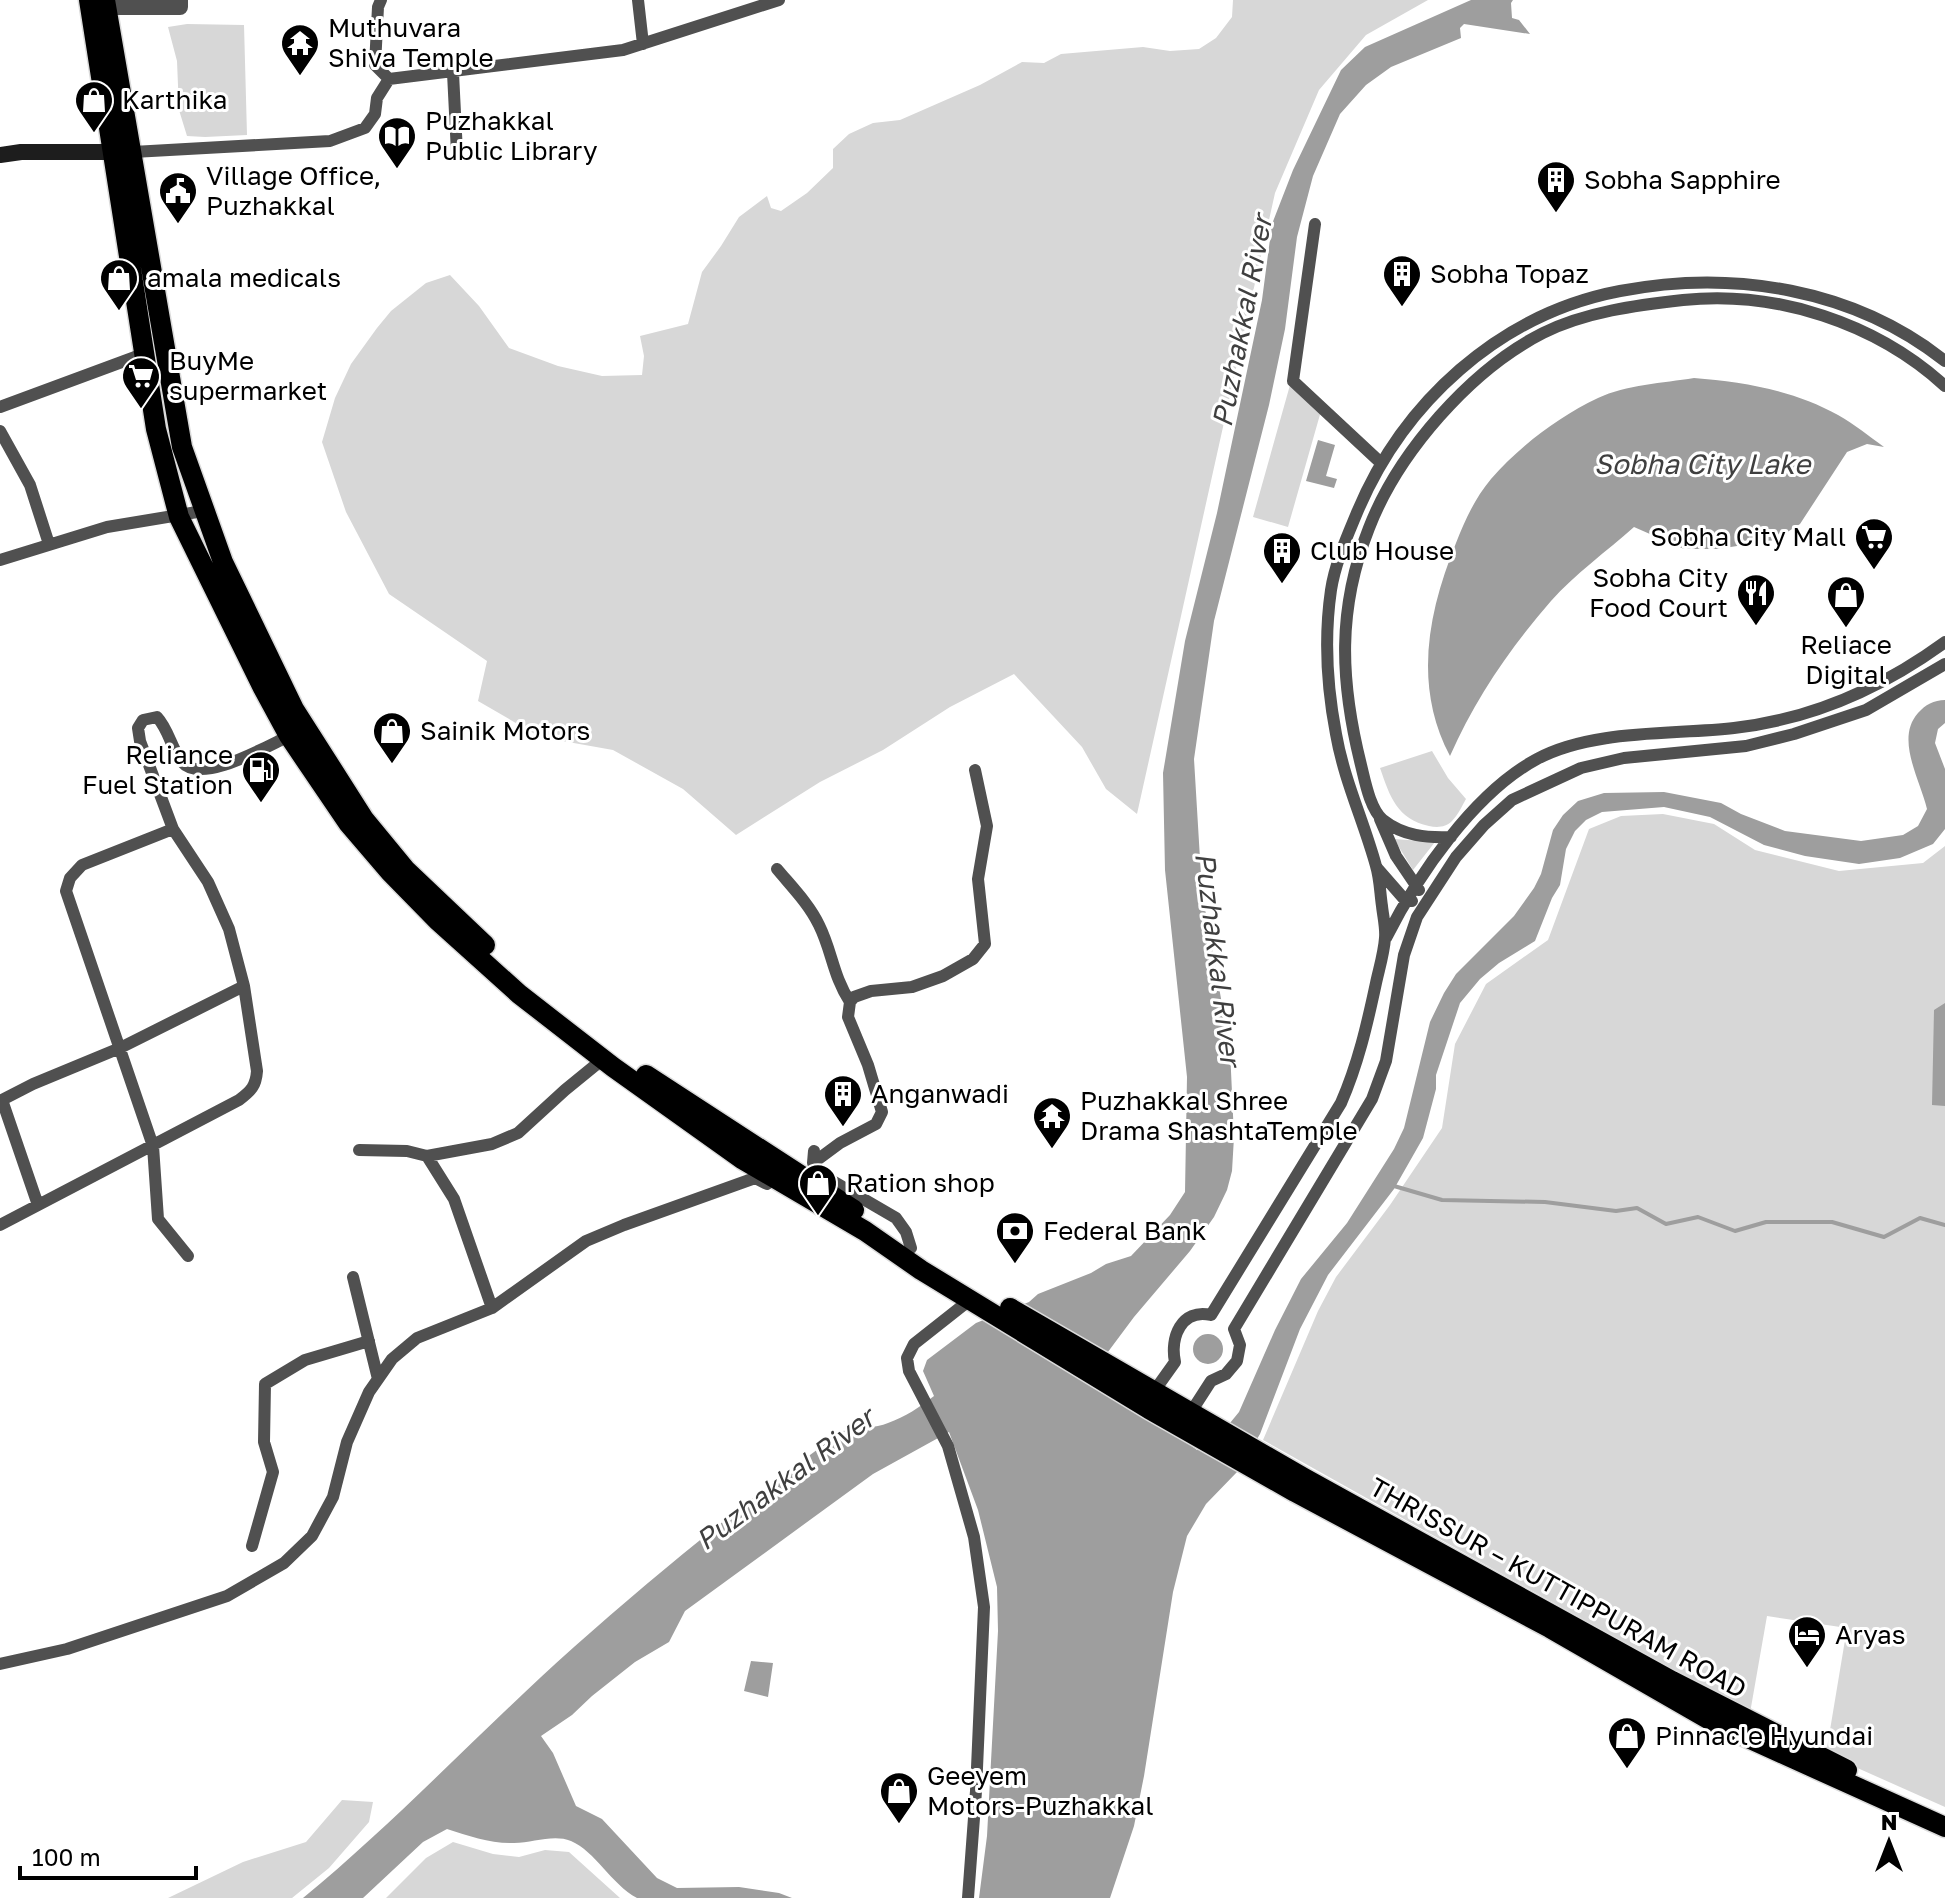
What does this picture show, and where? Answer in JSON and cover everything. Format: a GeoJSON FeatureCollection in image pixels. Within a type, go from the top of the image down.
{"type":"FeatureCollection","features":[{"type":"Feature","properties":{"kind":"main road"},"geometry":{"type":"LineString","coordinates":[[100,2],[124,152],[182,447],[223,562],[294,709],[364,819],[406,870],[500,960],[562,1012],[655,1081],[911,1248],[977,1295],[1107,1373],[1197,1422]]}},
{"type":"Feature","properties":{"kind":"main road"},"geometry":{"type":"LineString","coordinates":[[0,155],[21,152],[124,152]]}},
{"type":"Feature","properties":{"kind":"main road"},"geometry":{"type":"LineString","coordinates":[[124,152],[132,281],[156,429],[179,517],[289,736],[348,823],[437,920],[519,994],[691,1124],[762,1172],[865,1231],[921,1270],[1007,1307],[1107,1373]]}},
{"type":"Feature","properties":{"kind":"main road","name":"THRISSUR – KUTTIPPURAM ROAD"},"geometry":{"type":"LineString","coordinates":[[1107,1373],[1155,1390],[1197,1422],[1300,1485],[1672,1681],[1779,1746],[1945,1827]]}},
{"type":"Feature","properties":{"kind":"main road","name":"THRISSUR – KUTTIPPURAM ROAD"},"geometry":{"type":"LineString","coordinates":[[1779,1746],[1945,1815]]}},
{"type":"Feature","properties":{"kind":"street"},"geometry":{"type":"LineString","coordinates":[[100,2],[180,7],[180,0]]}},
{"type":"Feature","properties":{"kind":"street"},"geometry":{"type":"LineString","coordinates":[[381,0],[375,65],[389,79]]}},
{"type":"Feature","properties":{"kind":"street"},"geometry":{"type":"LineString","coordinates":[[638,0],[643,44]]}},
{"type":"Feature","properties":{"kind":"street"},"geometry":{"type":"LineString","coordinates":[[389,79],[623,50],[779,0]]}},
{"type":"Feature","properties":{"kind":"street"},"geometry":{"type":"LineString","coordinates":[[453,73],[457,153]]}},
{"type":"Feature","properties":{"kind":"street"},"geometry":{"type":"LineString","coordinates":[[124,152],[330,141],[365,128],[375,114],[377,98],[389,79]]}},
{"type":"Feature","properties":{"kind":"street"},"geometry":{"type":"LineString","coordinates":[[1315,224],[1293,381],[1381,463]]}},
{"type":"Feature","properties":{"kind":"street"},"geometry":{"type":"LineString","coordinates":[[1386,938],[1377,868],[1343,771],[1328,678],[1326,640],[1331,587],[1343,545],[1369,483],[1423,404],[1461,367],[1507,334],[1554,309],[1597,295],[1684,282],[1770,287],[1836,301],[1880,320],[1945,361]]}},
{"type":"Feature","properties":{"kind":"street"},"geometry":{"type":"LineString","coordinates":[[1423,903],[1418,886],[1396,856],[1364,779],[1347,705],[1343,664],[1346,616],[1351,582],[1369,526],[1415,444],[1456,400],[1495,364],[1543,333],[1601,313],[1707,297],[1789,305],[1852,326],[1916,362],[1945,386]]}},
{"type":"Feature","properties":{"kind":"street"},"geometry":{"type":"LineString","coordinates":[[0,407],[146,353]]}},
{"type":"Feature","properties":{"kind":"street"},"geometry":{"type":"LineString","coordinates":[[0,431],[30,485],[49,544]]}},
{"type":"Feature","properties":{"kind":"street"},"geometry":{"type":"LineString","coordinates":[[0,560],[107,527],[203,511]]}},
{"type":"Feature","properties":{"kind":"street"},"geometry":{"type":"LineString","coordinates":[[1155,1390],[1175,1362],[1172,1346],[1177,1330],[1189,1318],[1211,1315],[1341,1103],[1356,1068],[1386,938],[1405,900],[1473,809],[1536,759],[1565,748],[1636,734],[1780,722],[1873,688],[1945,642]]}},
{"type":"Feature","properties":{"kind":"street"},"geometry":{"type":"LineString","coordinates":[[1197,1422],[1211,1381],[1226,1374],[1237,1361],[1240,1345],[1234,1329],[1372,1099],[1386,1061],[1409,933],[1423,903],[1484,825],[1512,800],[1581,768],[1624,758],[1746,746],[1794,734],[1866,710],[1945,664]]}},
{"type":"Feature","properties":{"kind":"street"},"geometry":{"type":"LineString","coordinates":[[0,1225],[239,1100],[256,1083],[256,1058],[235,948],[208,882],[173,829],[138,728],[143,720],[157,717],[184,765],[195,770],[225,765],[289,736]]}},
{"type":"Feature","properties":{"kind":"street"},"geometry":{"type":"LineString","coordinates":[[1742,727],[1746,746]]}},
{"type":"Feature","properties":{"kind":"street"},"geometry":{"type":"LineString","coordinates":[[911,1248],[906,1232],[896,1218],[829,1179],[813,1157],[876,1124],[882,1112],[868,1065],[848,1017],[854,997],[871,991],[912,987],[943,976],[973,959],[985,944],[978,879],[987,826],[975,770]]}},
{"type":"Feature","properties":{"kind":"street"},"geometry":{"type":"LineString","coordinates":[[1380,818],[1401,832],[1429,838],[1451,837]]}},
{"type":"Feature","properties":{"kind":"street"},"geometry":{"type":"LineString","coordinates":[[173,829],[82,865],[70,878],[66,891],[153,1146],[158,1219],[188,1256]]}},
{"type":"Feature","properties":{"kind":"street"},"geometry":{"type":"LineString","coordinates":[[1377,868],[1405,900],[1423,903]]}},
{"type":"Feature","properties":{"kind":"street"},"geometry":{"type":"LineString","coordinates":[[777,869],[807,904],[819,924],[836,975],[850,1002]]}},
{"type":"Feature","properties":{"kind":"street"},"geometry":{"type":"LineString","coordinates":[[38,1205],[1,1100],[120,1048],[244,986]]}},
{"type":"Feature","properties":{"kind":"street"},"geometry":{"type":"LineString","coordinates":[[359,1150],[407,1151],[427,1156],[492,1144],[518,1133],[603,1059]]}},
{"type":"Feature","properties":{"kind":"street"},"geometry":{"type":"LineString","coordinates":[[427,1156],[454,1199],[492,1308]]}},
{"type":"Feature","properties":{"kind":"street"},"geometry":{"type":"LineString","coordinates":[[0,1664],[67,1649],[227,1596],[284,1563],[312,1536],[333,1497],[347,1442],[369,1392],[392,1359],[417,1338],[492,1308],[586,1241],[755,1178],[807,1202],[887,1253],[921,1270]]}},
{"type":"Feature","properties":{"kind":"street"},"geometry":{"type":"LineString","coordinates":[[353,1277],[378,1379]]}},
{"type":"Feature","properties":{"kind":"street"},"geometry":{"type":"LineString","coordinates":[[968,1898],[984,1607],[974,1537],[948,1446],[909,1371],[907,1358],[914,1344],[977,1295]]}},
{"type":"Feature","properties":{"kind":"street"},"geometry":{"type":"LineString","coordinates":[[252,1546],[273,1472],[264,1442],[265,1384],[305,1360],[369,1341]]}},
{"type":"Feature","properties":{"kind":"shaded area"},"geometry":{"type":"Polygon","coordinates":[[[1233,0],[1428,0],[1366,35],[1319,90],[1275,193],[1137,814],[1106,789],[1082,747],[1014,674],[950,707],[883,750],[820,782],[736,835],[683,789],[613,750],[540,737],[478,701],[487,661],[389,594],[346,512],[322,442],[335,398],[351,364],[391,311],[426,283],[450,275],[479,306],[509,348],[558,366],[602,376],[642,375],[644,356],[640,336],[688,324],[702,272],[739,217],[767,196],[771,208],[781,211],[807,193],[833,168],[833,149],[849,134],[873,123],[900,120],[980,85],[1022,62],[1044,63],[1061,54],[1143,47],[1170,51],[1199,49],[1216,38],[1232,17],[1233,0]]]}},
{"type":"Feature","properties":{"kind":"shaded area"},"geometry":{"type":"Polygon","coordinates":[[[187,24],[244,25],[247,135],[187,136],[179,110],[177,61],[168,27],[187,24]]]}},
{"type":"Feature","properties":{"kind":"shaded area"},"geometry":{"type":"Polygon","coordinates":[[[1290,385],[1321,411],[1288,527],[1253,517],[1290,385]]]}},
{"type":"Feature","properties":{"kind":"shaded area"},"geometry":{"type":"Polygon","coordinates":[[[1432,751],[1448,778],[1466,799],[1452,821],[1439,827],[1418,823],[1402,812],[1391,797],[1380,768],[1432,751]]]}},
{"type":"Feature","properties":{"kind":"shaded area"},"geometry":{"type":"Polygon","coordinates":[[[1663,814],[1714,824],[1755,850],[1839,871],[1923,863],[1945,846],[1945,1807],[1826,1754],[1847,1628],[1767,1616],[1750,1713],[1263,1440],[1318,1311],[1336,1277],[1442,1128],[1455,1044],[1486,984],[1548,940],[1589,829],[1621,816],[1663,814]]]}},
{"type":"Feature","properties":{"kind":"shaded area"},"geometry":{"type":"Polygon","coordinates":[[[1394,839],[1435,842],[1413,870],[1394,839]]]}},
{"type":"Feature","properties":{"kind":"shaded area"},"geometry":{"type":"Polygon","coordinates":[[[342,1800],[373,1802],[369,1822],[329,1868],[292,1898],[168,1898],[243,1862],[306,1842],[342,1800]]]}},
{"type":"Feature","properties":{"kind":"shaded area"},"geometry":{"type":"Polygon","coordinates":[[[453,1842],[493,1854],[519,1857],[545,1850],[569,1852],[620,1898],[386,1898],[426,1858],[453,1842]]]}},
{"type":"Feature","properties":{"kind":"water","name":"Puzhakkal River"},"geometry":{"type":"Polygon","coordinates":[[[1471,0],[1513,0],[1512,18],[1519,20],[1530,34],[1464,24],[1460,28],[1461,38],[1391,67],[1366,85],[1340,114],[1313,176],[1297,237],[1285,329],[1269,405],[1214,621],[1194,759],[1202,892],[1230,1049],[1234,1137],[1232,1171],[1214,1217],[1093,1372],[1197,1450],[1230,1423],[1239,1412],[1301,1279],[1347,1223],[1394,1149],[1404,1128],[1430,1022],[1444,993],[1456,974],[1514,916],[1534,888],[1553,830],[1578,801],[1604,793],[1664,792],[1721,803],[1785,831],[1861,841],[1903,835],[1918,826],[1927,809],[1911,760],[1911,723],[1927,705],[1945,700],[1945,723],[1938,729],[1935,743],[1945,769],[1945,829],[1933,844],[1900,858],[1859,864],[1805,856],[1764,845],[1710,817],[1664,807],[1602,812],[1586,820],[1575,831],[1566,849],[1560,885],[1535,941],[1499,963],[1480,979],[1460,1003],[1436,1075],[1436,1089],[1423,1138],[1394,1189],[1328,1275],[1300,1329],[1260,1434],[1238,1471],[1206,1504],[1187,1536],[1173,1592],[1134,1826],[1110,1898],[979,1898],[987,1836],[998,1631],[997,1587],[978,1510],[949,1432],[873,1474],[685,1611],[669,1642],[635,1662],[572,1715],[541,1736],[553,1753],[576,1806],[602,1819],[657,1878],[677,1888],[739,1887],[792,1898],[637,1898],[619,1885],[588,1852],[571,1841],[557,1838],[505,1843],[447,1829],[423,1842],[363,1898],[303,1898],[574,1647],[773,1482],[843,1431],[888,1423],[934,1396],[923,1371],[927,1360],[976,1323],[1029,1302],[1038,1294],[1106,1264],[1131,1256],[1170,1215],[1185,1192],[1187,1077],[1165,870],[1163,773],[1185,641],[1217,513],[1262,300],[1272,224],[1293,170],[1341,70],[1365,47],[1471,0]]]}},
{"type":"Feature","properties":{"kind":"water","name":"Sobha City Lake"},"geometry":{"type":"Polygon","coordinates":[[[1694,378],[1749,385],[1804,399],[1844,419],[1884,447],[1867,444],[1847,452],[1800,524],[1775,540],[1718,549],[1684,549],[1634,527],[1570,581],[1536,619],[1482,694],[1450,756],[1438,730],[1431,703],[1428,676],[1432,622],[1446,569],[1480,494],[1502,467],[1527,444],[1583,406],[1620,390],[1694,378]]]}},
{"type":"Feature","properties":{"kind":"water"},"geometry":{"type":"Polygon","coordinates":[[[1318,440],[1335,445],[1326,476],[1337,479],[1334,488],[1306,481],[1318,440]]]}},
{"type":"Feature","properties":{"kind":"water"},"geometry":{"type":"Polygon","coordinates":[[[1945,1003],[1945,1106],[1932,1105],[1934,1010],[1945,1003]]]}},
{"type":"Feature","properties":{"kind":"water"},"geometry":{"type":"Polygon","coordinates":[[[1208,1334],[1219,1338],[1223,1349],[1219,1360],[1208,1364],[1197,1360],[1193,1349],[1197,1338],[1208,1334]]]}},
{"type":"Feature","properties":{"kind":"water"},"geometry":{"type":"Polygon","coordinates":[[[751,1661],[773,1663],[768,1697],[744,1691],[751,1661]]]}},
{"type":"Feature","properties":{"kind":"waterway"},"geometry":{"type":"LineString","coordinates":[[1394,1186],[1442,1200],[1545,1202],[1616,1211],[1637,1208],[1666,1224],[1698,1217],[1735,1231],[1766,1222],[1832,1222],[1884,1237],[1920,1218],[1945,1225]]}},
{"type":"Feature","properties":{"kind":"place","name":"Muthuvara Shiva Temple"},"geometry":{"type":"Point","coordinates":[300,77]}},
{"type":"Feature","properties":{"kind":"place","name":"Karthika"},"geometry":{"type":"Point","coordinates":[94,134]}},
{"type":"Feature","properties":{"kind":"place","name":"Puzhakkal Public Library"},"geometry":{"type":"Point","coordinates":[397,170]}},
{"type":"Feature","properties":{"kind":"place","name":"Sobha Sapphire"},"geometry":{"type":"Point","coordinates":[1556,214]}},
{"type":"Feature","properties":{"kind":"place","name":"Village Office, Puzhakkal"},"geometry":{"type":"Point","coordinates":[178,225]}},
{"type":"Feature","properties":{"kind":"place","name":"Sobha Topaz"},"geometry":{"type":"Point","coordinates":[1402,308]}},
{"type":"Feature","properties":{"kind":"place","name":"amala medicals"},"geometry":{"type":"Point","coordinates":[119,312]}},
{"type":"Feature","properties":{"kind":"place","name":"BuyMe supermarket"},"geometry":{"type":"Point","coordinates":[141,410]}},
{"type":"Feature","properties":{"kind":"place","name":"Sobha City Mall"},"geometry":{"type":"Point","coordinates":[1874,571]}},
{"type":"Feature","properties":{"kind":"place","name":"Club House"},"geometry":{"type":"Point","coordinates":[1282,585]}},
{"type":"Feature","properties":{"kind":"place","name":"Sobha City Food Court"},"geometry":{"type":"Point","coordinates":[1756,627]}},
{"type":"Feature","properties":{"kind":"place","name":"Reliace Digital"},"geometry":{"type":"Point","coordinates":[1846,629]}},
{"type":"Feature","properties":{"kind":"place","name":"Sainik Motors"},"geometry":{"type":"Point","coordinates":[392,765]}},
{"type":"Feature","properties":{"kind":"place","name":"Reliance Fuel Station"},"geometry":{"type":"Point","coordinates":[261,804]}},
{"type":"Feature","properties":{"kind":"place","name":"Anganwadi"},"geometry":{"type":"Point","coordinates":[843,1128]}},
{"type":"Feature","properties":{"kind":"place","name":"Puzhakkal Shree Drama ShashtaTemple"},"geometry":{"type":"Point","coordinates":[1052,1150]}},
{"type":"Feature","properties":{"kind":"place","name":"Ration shop"},"geometry":{"type":"Point","coordinates":[818,1217]}},
{"type":"Feature","properties":{"kind":"place","name":"Federal Bank"},"geometry":{"type":"Point","coordinates":[1015,1265]}},
{"type":"Feature","properties":{"kind":"place","name":"Aryas"},"geometry":{"type":"Point","coordinates":[1807,1669]}},
{"type":"Feature","properties":{"kind":"place","name":"Pinnacle Hyundai"},"geometry":{"type":"Point","coordinates":[1627,1770]}},
{"type":"Feature","properties":{"kind":"place","name":"Geeyem Motors-Puzhakkal"},"geometry":{"type":"Point","coordinates":[899,1825]}}]}
